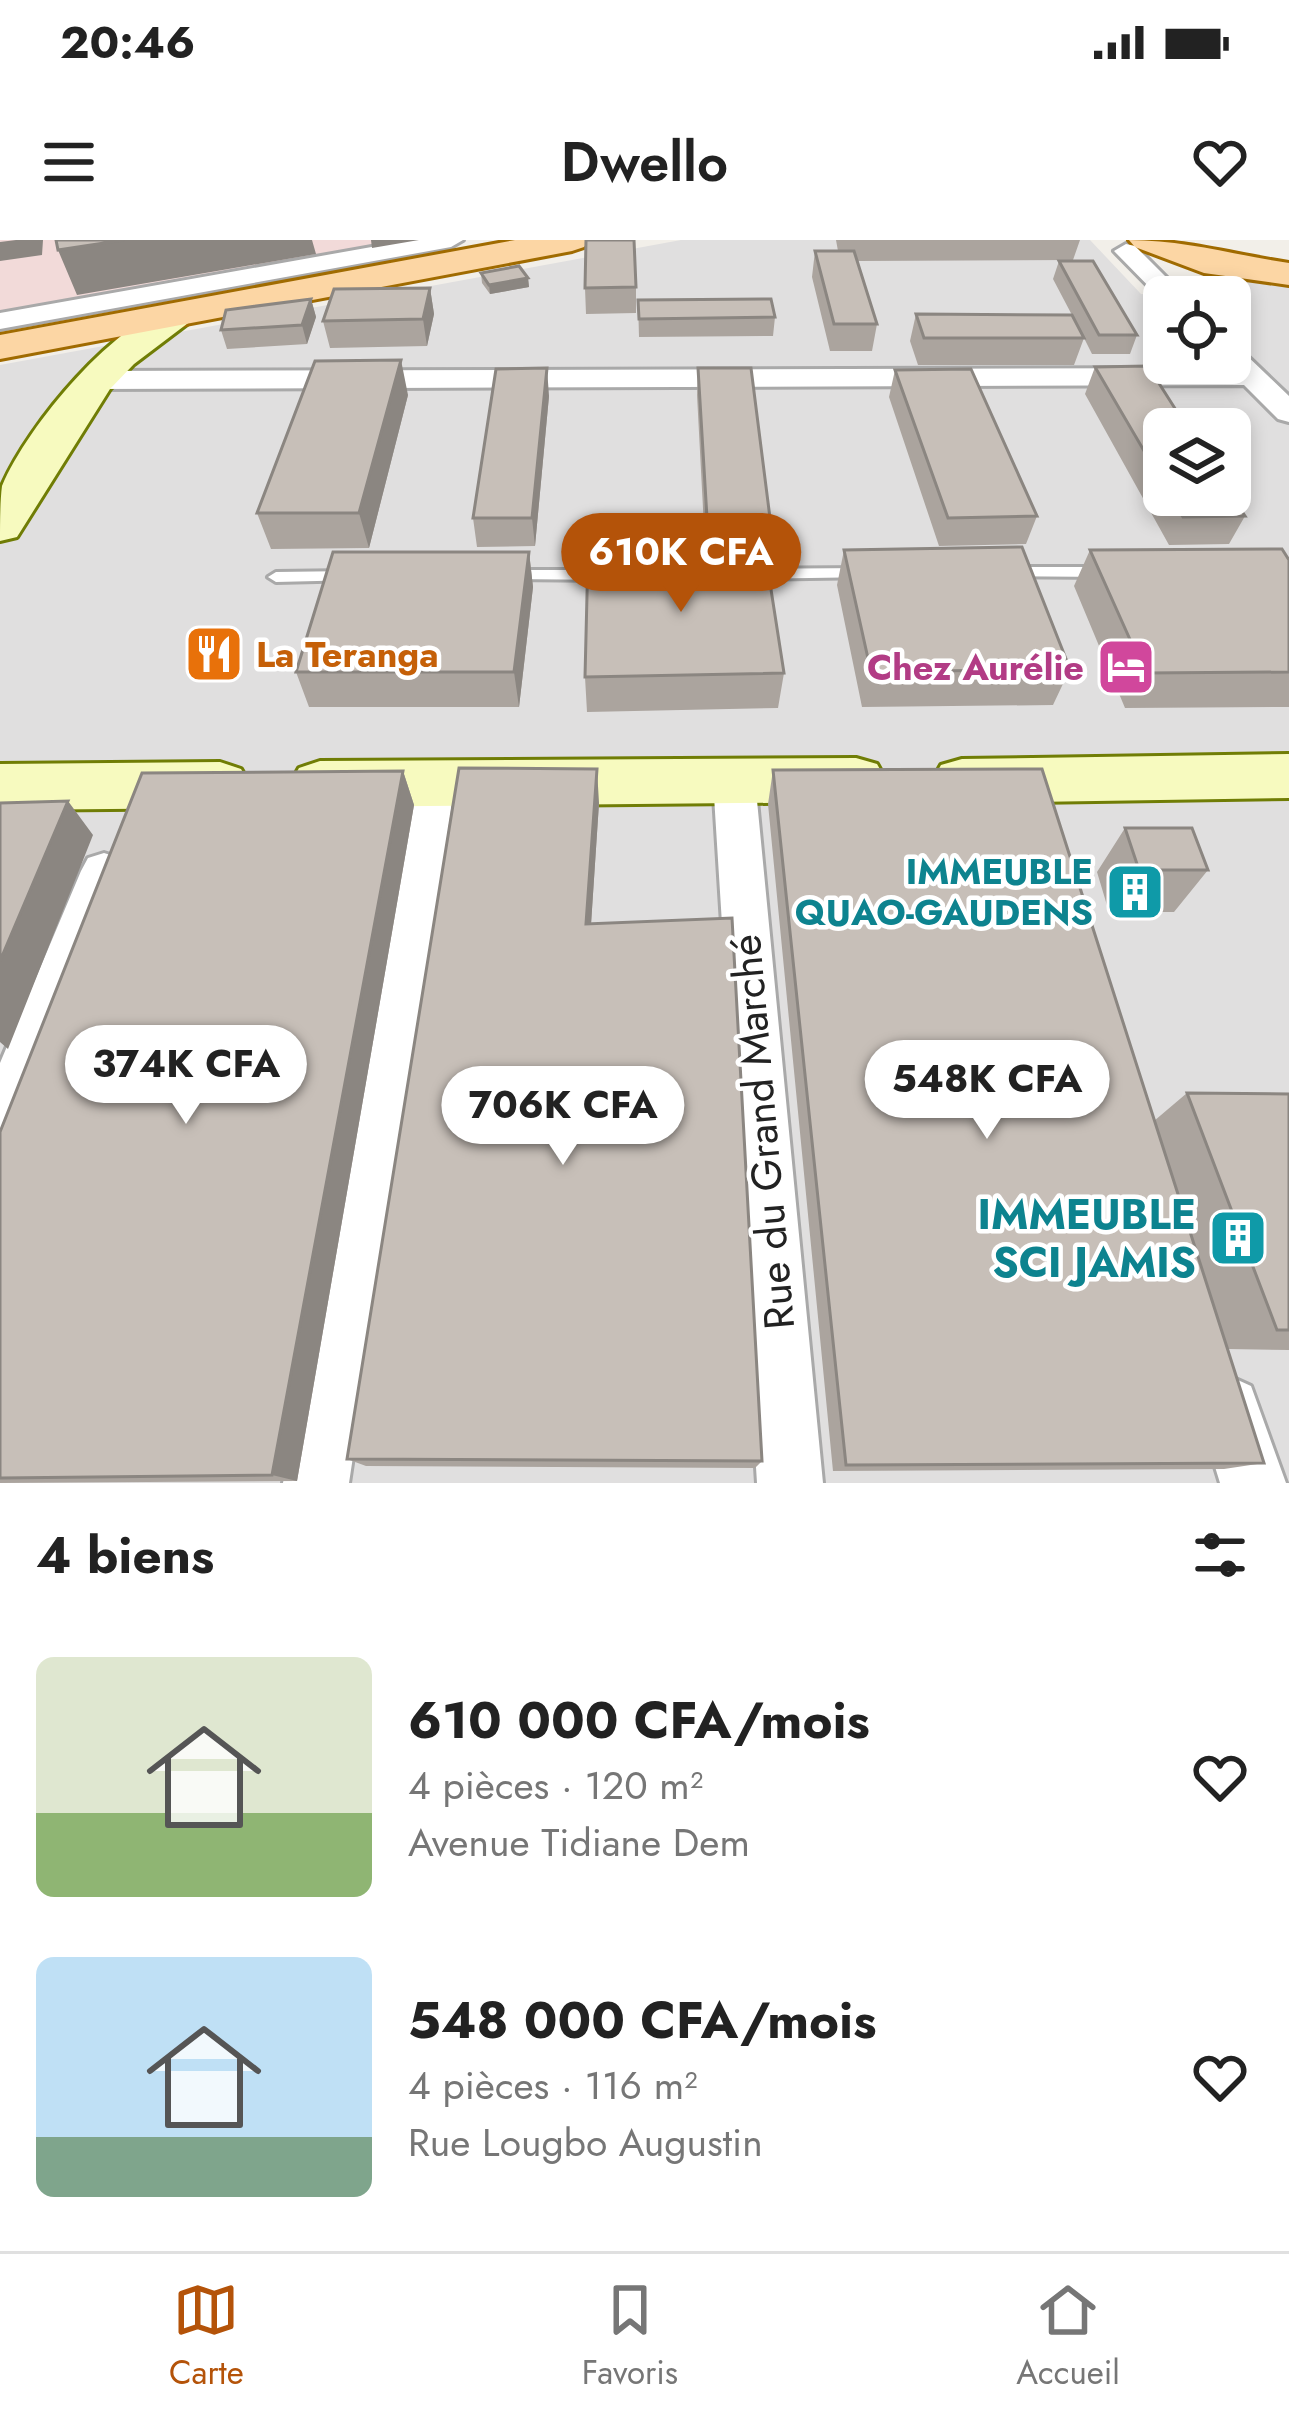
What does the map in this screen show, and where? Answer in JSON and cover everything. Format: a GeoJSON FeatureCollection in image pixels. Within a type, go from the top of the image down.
{"type":"FeatureCollection","features":[{"type":"Feature","properties":{"kind":"main road"},"geometry":{"type":"LineString","coordinates":[[5,337],[514,240]]}},
{"type":"Feature","properties":{"kind":"main road"},"geometry":{"type":"LineString","coordinates":[[5,337],[181,314],[572,240]]}},
{"type":"Feature","properties":{"kind":"main road"},"geometry":{"type":"LineString","coordinates":[[1130,244],[1204,262],[1289,274]]}},
{"type":"Feature","properties":{"kind":"street"},"geometry":{"type":"LineString","coordinates":[[5,337],[329,250],[451,240]]}},
{"type":"Feature","properties":{"kind":"street"},"geometry":{"type":"LineString","coordinates":[[1130,244],[1156,276]]}},
{"type":"Feature","properties":{"kind":"street"},"geometry":{"type":"LineString","coordinates":[[0,526],[93,378],[129,345],[181,314]]}},
{"type":"Feature","properties":{"kind":"street"},"geometry":{"type":"LineString","coordinates":[[5,337],[93,378],[1252,376],[1289,413]]}},
{"type":"Feature","properties":{"kind":"street"},"geometry":{"type":"LineString","coordinates":[[0,787],[734,780],[1040,803],[1289,776]]}},
{"type":"Feature","properties":{"kind":"street","name":"Rue du Grand Marché"},"geometry":{"type":"LineString","coordinates":[[734,780],[790,1483]]}},
{"type":"Feature","properties":{"kind":"street"},"geometry":{"type":"LineString","coordinates":[[316,1483],[434,784]]}},
{"type":"Feature","properties":{"kind":"street"},"geometry":{"type":"LineString","coordinates":[[0,1127],[139,785]]}},
{"type":"Feature","properties":{"kind":"street"},"geometry":{"type":"LineString","coordinates":[[1217,1370],[1253,1483]]}},
{"type":"Feature","properties":{"kind":"lane"},"geometry":{"type":"LineString","coordinates":[[983,572],[1124,572]]}},
{"type":"Feature","properties":{"kind":"lane"},"geometry":{"type":"LineString","coordinates":[[724,574],[888,573]]}},
{"type":"Feature","properties":{"kind":"lane"},"geometry":{"type":"LineString","coordinates":[[488,575],[629,574]]}},
{"type":"Feature","properties":{"kind":"lane"},"geometry":{"type":"LineString","coordinates":[[276,577],[370,576]]}},
{"type":"Feature","properties":{"kind":"shaded area"},"geometry":{"type":"Polygon","coordinates":[[[0,240],[428,240],[0,316],[0,240]]]}},
{"type":"Feature","properties":{"kind":"shaded area"},"geometry":{"type":"Polygon","coordinates":[[[681,240],[1090,240],[1143,294],[1143,384],[1251,384],[1251,281],[1289,284],[1289,1483],[0,1483],[0,365],[681,240]]]}},
{"type":"Feature","properties":{"kind":"building"},"geometry":{"type":"Polygon","coordinates":[[[56,240],[124,240],[58,250],[56,240]]]}},
{"type":"Feature","properties":{"kind":"building"},"geometry":{"type":"Polygon","coordinates":[[[586,240],[634,240],[636,287],[585,288],[586,240]]]}},
{"type":"Feature","properties":{"kind":"building"},"geometry":{"type":"Polygon","coordinates":[[[815,251],[854,251],[877,324],[834,324],[815,251]]]}},
{"type":"Feature","properties":{"kind":"building"},"geometry":{"type":"Polygon","coordinates":[[[1059,261],[1093,261],[1137,335],[1099,335],[1059,261]]]}},
{"type":"Feature","properties":{"kind":"building"},"geometry":{"type":"Polygon","coordinates":[[[519,266],[528,278],[489,285],[481,273],[519,266]]]}},
{"type":"Feature","properties":{"kind":"building"},"geometry":{"type":"Polygon","coordinates":[[[430,288],[423,319],[323,321],[334,289],[430,288]]]}},
{"type":"Feature","properties":{"kind":"building"},"geometry":{"type":"Polygon","coordinates":[[[311,299],[302,325],[221,330],[226,310],[311,299]]]}},
{"type":"Feature","properties":{"kind":"building"},"geometry":{"type":"Polygon","coordinates":[[[771,299],[775,317],[639,319],[638,300],[771,299]]]}},
{"type":"Feature","properties":{"kind":"building"},"geometry":{"type":"Polygon","coordinates":[[[916,314],[1072,315],[1084,338],[924,338],[916,314]]]}},
{"type":"Feature","properties":{"kind":"building"},"geometry":{"type":"Polygon","coordinates":[[[401,360],[359,513],[257,513],[315,361],[401,360]]]}},
{"type":"Feature","properties":{"kind":"building"},"geometry":{"type":"Polygon","coordinates":[[[1143,366],[1143,384],[1159,384],[1175,408],[1143,408],[1143,449],[1095,367],[1143,366]]]}},
{"type":"Feature","properties":{"kind":"building"},"geometry":{"type":"Polygon","coordinates":[[[547,368],[532,518],[473,518],[496,369],[547,368]]]}},
{"type":"Feature","properties":{"kind":"building"},"geometry":{"type":"Polygon","coordinates":[[[698,368],[751,368],[770,518],[707,518],[698,368]]]}},
{"type":"Feature","properties":{"kind":"building"},"geometry":{"type":"Polygon","coordinates":[[[971,369],[1037,516],[948,518],[895,370],[971,369]]]}},
{"type":"Feature","properties":{"kind":"building"},"geometry":{"type":"Polygon","coordinates":[[[1022,547],[1070,669],[871,672],[844,550],[1022,547]]]}},
{"type":"Feature","properties":{"kind":"building"},"geometry":{"type":"Polygon","coordinates":[[[1282,549],[1289,560],[1289,672],[1145,673],[1090,550],[1282,549]]]}},
{"type":"Feature","properties":{"kind":"building"},"geometry":{"type":"Polygon","coordinates":[[[765,551],[784,673],[585,677],[588,554],[765,551]]]}},
{"type":"Feature","properties":{"kind":"building"},"geometry":{"type":"Polygon","coordinates":[[[333,552],[529,552],[514,672],[296,672],[333,552]]]}},
{"type":"Feature","properties":{"kind":"building"},"geometry":{"type":"Polygon","coordinates":[[[459,768],[597,769],[586,924],[732,918],[762,1461],[347,1459],[459,768]]]}},
{"type":"Feature","properties":{"kind":"building"},"geometry":{"type":"Polygon","coordinates":[[[1042,769],[1264,1463],[846,1465],[773,770],[1042,769]]]}},
{"type":"Feature","properties":{"kind":"building"},"geometry":{"type":"Polygon","coordinates":[[[403,771],[272,1475],[0,1478],[0,1132],[142,773],[403,771]]]}},
{"type":"Feature","properties":{"kind":"building"},"geometry":{"type":"Polygon","coordinates":[[[68,801],[0,961],[0,803],[68,801]]]}},
{"type":"Feature","properties":{"kind":"building"},"geometry":{"type":"Polygon","coordinates":[[[1125,828],[1192,828],[1208,870],[1139,870],[1125,828]]]}},
{"type":"Feature","properties":{"kind":"building"},"geometry":{"type":"Polygon","coordinates":[[[1187,1093],[1289,1094],[1289,1330],[1277,1330],[1187,1093]]]}},
{"type":"Feature","properties":{"kind":"place","name":"La Teranga"},"geometry":{"type":"Point","coordinates":[214,654]}},
{"type":"Feature","properties":{"kind":"place","name":"Chez Aurélie"},"geometry":{"type":"Point","coordinates":[1126,667]}},
{"type":"Feature","properties":{"kind":"place","name":"IMMEUBLE QUAO-GAUDENS"},"geometry":{"type":"Point","coordinates":[1135,892]}},
{"type":"Feature","properties":{"kind":"place","name":"IMMEUBLE SCI JAMIS"},"geometry":{"type":"Point","coordinates":[1238,1238]}}]}
